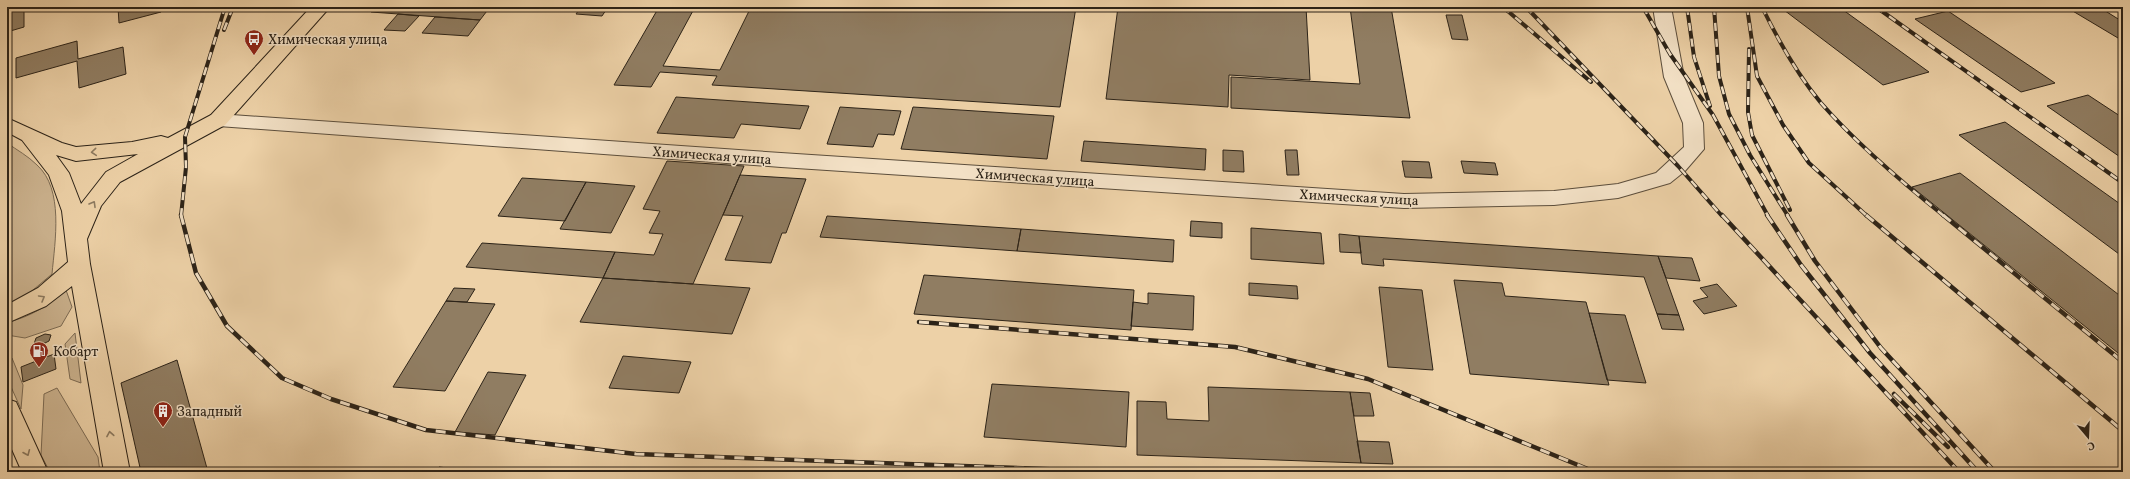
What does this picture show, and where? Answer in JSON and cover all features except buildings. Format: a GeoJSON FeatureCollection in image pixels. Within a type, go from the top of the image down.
{"type":"FeatureCollection","features":[{"type":"Feature","properties":{"kind":"main road"},"geometry":{"type":"LineString","coordinates":[[76,239],[92,203],[113,177],[218,120],[321,7]]}},
{"type":"Feature","properties":{"kind":"main road"},"geometry":{"type":"LineString","coordinates":[[7,124],[55,148],[76,154],[132,149],[185,137]]}},
{"type":"Feature","properties":{"kind":"main road"},"geometry":{"type":"LineString","coordinates":[[29,135],[59,173],[73,211],[79,264],[117,472]]}},
{"type":"Feature","properties":{"kind":"main road"},"geometry":{"type":"LineString","coordinates":[[7,314],[23,309],[48,295],[79,264]]}},
{"type":"Feature","properties":{"kind":"main road"},"geometry":{"type":"LineString","coordinates":[[7,409],[35,472]]}},
{"type":"Feature","properties":{"kind":"street","name":"Химическая улица"},"geometry":{"type":"LineString","coordinates":[[218,120],[781,160],[1404,201],[1554,198],[1618,191],[1663,178],[1678,166],[1694,149],[1693,123],[1674,77],[1663,21],[1662,7]]}},
{"type":"Feature","properties":{"kind":"shaded area"},"geometry":{"type":"Polygon","coordinates":[[[7,143],[34,162],[46,175],[54,201],[56,231],[52,274],[20,301],[7,305],[7,143]]]}},
{"type":"Feature","properties":{"kind":"shaded area"},"geometry":{"type":"Polygon","coordinates":[[[66,290],[72,307],[61,326],[25,338],[7,335],[7,322],[31,314],[53,301],[66,290]]]}},
{"type":"Feature","properties":{"kind":"shaded area"},"geometry":{"type":"Polygon","coordinates":[[[75,333],[81,383],[70,379],[65,344],[75,333]]]}},
{"type":"Feature","properties":{"kind":"shaded area"},"geometry":{"type":"Polygon","coordinates":[[[7,355],[12,358],[23,385],[21,409],[7,378],[7,355]]]}},
{"type":"Feature","properties":{"kind":"shaded area"},"geometry":{"type":"Polygon","coordinates":[[[57,388],[98,457],[100,472],[50,472],[41,455],[44,394],[57,388]]]}},
{"type":"Feature","properties":{"kind":"railway"},"geometry":{"type":"LineString","coordinates":[[181,215],[186,167],[185,137],[225,7]]}},
{"type":"Feature","properties":{"kind":"railway"},"geometry":{"type":"LineString","coordinates":[[224,30],[233,7]]}},
{"type":"Feature","properties":{"kind":"railway"},"geometry":{"type":"LineString","coordinates":[[1503,7],[1591,82]]}},
{"type":"Feature","properties":{"kind":"railway"},"geometry":{"type":"LineString","coordinates":[[1526,7],[1678,166],[1722,216]]}},
{"type":"Feature","properties":{"kind":"railway"},"geometry":{"type":"LineString","coordinates":[[1643,7],[1670,54],[1713,115],[1768,216]]}},
{"type":"Feature","properties":{"kind":"railway"},"geometry":{"type":"LineString","coordinates":[[1687,7],[1694,57],[1710,106]]}},
{"type":"Feature","properties":{"kind":"railway"},"geometry":{"type":"LineString","coordinates":[[1714,7],[1719,76],[1729,114],[1750,155],[1788,216]]}},
{"type":"Feature","properties":{"kind":"railway"},"geometry":{"type":"LineString","coordinates":[[1747,7],[1757,76],[1783,125],[1809,163],[1867,216]]}},
{"type":"Feature","properties":{"kind":"railway"},"geometry":{"type":"LineString","coordinates":[[1762,7],[1788,56],[1821,103],[1849,133],[1880,162],[1944,216]]}},
{"type":"Feature","properties":{"kind":"railway"},"geometry":{"type":"LineString","coordinates":[[1876,7],[2123,183]]}},
{"type":"Feature","properties":{"kind":"railway"},"geometry":{"type":"LineString","coordinates":[[1749,49],[1748,112],[1752,135],[1790,210]]}},
{"type":"Feature","properties":{"kind":"railway"},"geometry":{"type":"LineString","coordinates":[[181,215],[196,273],[227,326],[282,378],[331,399],[426,430],[636,454],[1123,472]]}},
{"type":"Feature","properties":{"kind":"railway"},"geometry":{"type":"LineString","coordinates":[[1722,215],[1959,472]]}},
{"type":"Feature","properties":{"kind":"railway"},"geometry":{"type":"LineString","coordinates":[[1767,215],[1801,265],[1870,353],[1978,472]]}},
{"type":"Feature","properties":{"kind":"railway"},"geometry":{"type":"LineString","coordinates":[[1787,215],[1815,261],[1881,348],[1995,472]]}},
{"type":"Feature","properties":{"kind":"railway"},"geometry":{"type":"LineString","coordinates":[[1866,215],[2123,431]]}},
{"type":"Feature","properties":{"kind":"railway"},"geometry":{"type":"LineString","coordinates":[[1943,215],[2123,362]]}},
{"type":"Feature","properties":{"kind":"railway"},"geometry":{"type":"LineString","coordinates":[[919,322],[1235,347],[1368,379],[1595,472]]}},
{"type":"Feature","properties":{"kind":"railway"},"geometry":{"type":"LineString","coordinates":[[1894,394],[1948,447]]}},
{"type":"Feature","properties":{"kind":"place","name":"Химическая улица"},"geometry":{"type":"Point","coordinates":[254,56]}},
{"type":"Feature","properties":{"kind":"place","name":"Кобарт"},"geometry":{"type":"Point","coordinates":[39,368]}},
{"type":"Feature","properties":{"kind":"place","name":"Западный"},"geometry":{"type":"Point","coordinates":[163,428]}}]}
